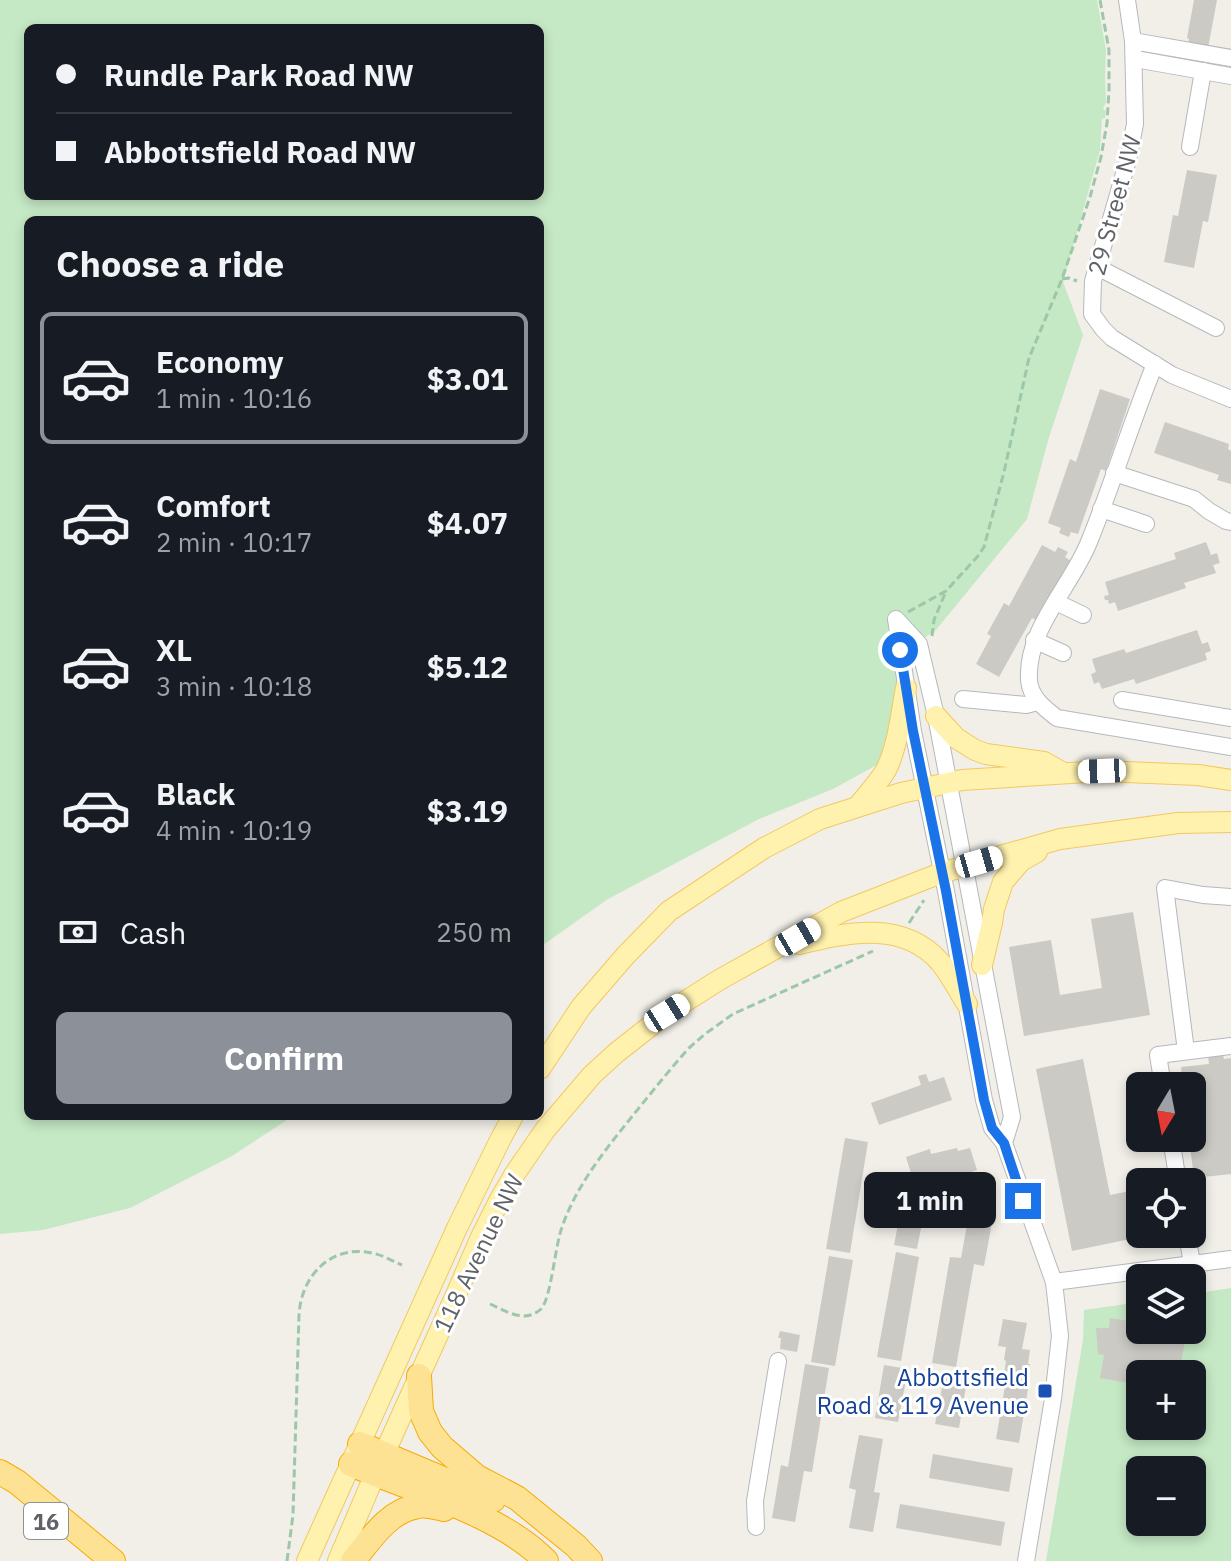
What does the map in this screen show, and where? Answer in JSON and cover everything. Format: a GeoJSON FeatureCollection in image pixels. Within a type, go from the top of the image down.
{"type":"FeatureCollection","features":[{"type":"Feature","properties":{"kind":"highway"},"geometry":{"type":"LineString","coordinates":[[419,1376],[421,1411],[430,1432],[442,1447],[477,1477],[517,1498],[590,1561]]}},
{"type":"Feature","properties":{"kind":"highway"},"geometry":{"type":"LineString","coordinates":[[356,1454],[503,1529],[546,1561]]}},
{"type":"Feature","properties":{"kind":"highway"},"geometry":{"type":"LineString","coordinates":[[380,1464],[470,1489],[553,1528]]}},
{"type":"Feature","properties":{"kind":"highway"},"geometry":{"type":"LineString","coordinates":[[0,1472],[17,1482],[113,1561]]}},
{"type":"Feature","properties":{"kind":"highway","name":"16"},"geometry":{"type":"LineString","coordinates":[[0,1481],[92,1561]]}},
{"type":"Feature","properties":{"kind":"highway"},"geometry":{"type":"LineString","coordinates":[[353,1561],[393,1515],[408,1508],[421,1505],[474,1514]]}},
{"type":"Feature","properties":{"kind":"main road"},"geometry":{"type":"LineString","coordinates":[[858,806],[888,766],[906,688]]}},
{"type":"Feature","properties":{"kind":"main road"},"geometry":{"type":"LineString","coordinates":[[936,716],[956,738],[975,750],[1044,762],[1063,773]]}},
{"type":"Feature","properties":{"kind":"main road"},"geometry":{"type":"LineString","coordinates":[[544,1063],[581,1007],[669,911],[764,848],[820,819],[901,793],[962,780],[1063,773],[1143,772],[1231,780]]}},
{"type":"Feature","properties":{"kind":"main road","name":"118 Avenue NW"},"geometry":{"type":"LineString","coordinates":[[338,1561],[499,1201],[545,1130],[570,1099],[616,1053],[667,1013],[719,980],[841,912],[941,873],[1060,839],[1178,823],[1231,822]]}},
{"type":"Feature","properties":{"kind":"main road"},"geometry":{"type":"LineString","coordinates":[[982,965],[1003,882],[1021,861],[1060,839]]}},
{"type":"Feature","properties":{"kind":"main road"},"geometry":{"type":"LineString","coordinates":[[776,950],[858,933],[882,932],[901,936],[929,951],[942,965],[967,1004]]}},
{"type":"Feature","properties":{"kind":"main road","name":"118 Avenue NW"},"geometry":{"type":"LineString","coordinates":[[307,1561],[457,1228],[511,1120]]}},
{"type":"Feature","properties":{"kind":"street","name":"29 Street NW"},"geometry":{"type":"LineString","coordinates":[[1127,0],[1135,59],[1135,124],[1128,160],[1093,281],[1092,314],[1112,338],[1155,364]]}},
{"type":"Feature","properties":{"kind":"street"},"geometry":{"type":"LineString","coordinates":[[1133,41],[1231,58]]}},
{"type":"Feature","properties":{"kind":"street"},"geometry":{"type":"LineString","coordinates":[[1135,59],[1231,76]]}},
{"type":"Feature","properties":{"kind":"street"},"geometry":{"type":"LineString","coordinates":[[1190,147],[1203,71]]}},
{"type":"Feature","properties":{"kind":"street"},"geometry":{"type":"LineString","coordinates":[[1097,267],[1216,328]]}},
{"type":"Feature","properties":{"kind":"street"},"geometry":{"type":"LineString","coordinates":[[1122,700],[1228,718],[1226,746],[1057,718],[1038,702],[1029,683],[1034,640],[1088,545],[1155,364],[1172,375],[1231,399]]}},
{"type":"Feature","properties":{"kind":"street"},"geometry":{"type":"LineString","coordinates":[[1114,473],[1194,499],[1231,522]]}},
{"type":"Feature","properties":{"kind":"street"},"geometry":{"type":"LineString","coordinates":[[1101,509],[1146,524]]}},
{"type":"Feature","properties":{"kind":"street"},"geometry":{"type":"LineString","coordinates":[[1056,602],[1083,615]]}},
{"type":"Feature","properties":{"kind":"street"},"geometry":{"type":"LineString","coordinates":[[896,619],[924,788],[984,1100],[992,1128],[1004,1143],[1054,1282],[1060,1336],[1057,1367],[1026,1561]]}},
{"type":"Feature","properties":{"kind":"street"},"geometry":{"type":"LineString","coordinates":[[896,619],[919,644],[936,716],[1012,1117],[1004,1143]]}},
{"type":"Feature","properties":{"kind":"street"},"geometry":{"type":"LineString","coordinates":[[1034,640],[1063,653]]}},
{"type":"Feature","properties":{"kind":"street"},"geometry":{"type":"LineString","coordinates":[[963,699],[1026,705],[1038,702]]}},
{"type":"Feature","properties":{"kind":"street"},"geometry":{"type":"LineString","coordinates":[[1186,1051],[1165,888],[1231,897]]}},
{"type":"Feature","properties":{"kind":"street"},"geometry":{"type":"LineString","coordinates":[[1161,1072],[1158,1055],[1231,1046]]}},
{"type":"Feature","properties":{"kind":"street"},"geometry":{"type":"LineString","coordinates":[[1189,1248],[1192,1264],[1231,1259]]}},
{"type":"Feature","properties":{"kind":"street"},"geometry":{"type":"LineString","coordinates":[[1054,1282],[1126,1273]]}},
{"type":"Feature","properties":{"kind":"street"},"geometry":{"type":"LineString","coordinates":[[756,1527],[755,1501],[778,1361]]}},
{"type":"Feature","properties":{"kind":"path"},"geometry":{"type":"LineString","coordinates":[[896,619],[946,591],[984,547],[1029,358],[1062,279],[1101,157],[1107,123],[1109,50],[1100,0]]}},
{"type":"Feature","properties":{"kind":"path"},"geometry":{"type":"LineString","coordinates":[[933,646],[933,626],[946,591]]}},
{"type":"Feature","properties":{"kind":"path"},"geometry":{"type":"LineString","coordinates":[[906,927],[929,893]]}},
{"type":"Feature","properties":{"kind":"path"},"geometry":{"type":"LineString","coordinates":[[490,1304],[520,1316],[532,1314],[543,1307],[549,1295],[561,1229],[576,1195],[606,1150],[675,1064],[705,1034],[733,1014],[875,950]]}},
{"type":"Feature","properties":{"kind":"path"},"geometry":{"type":"LineString","coordinates":[[287,1561],[293,1515],[302,1291],[314,1271],[342,1254],[362,1251],[402,1265]]}},
{"type":"Feature","properties":{"kind":"green space"},"geometry":{"type":"Polygon","coordinates":[[[0,0],[1097,0],[1106,50],[1106,102],[1103,109],[1106,111],[1102,119],[1100,150],[1063,282],[1083,335],[1049,437],[1027,519],[935,631],[905,650],[882,762],[833,789],[759,819],[608,899],[544,944],[544,216],[24,216],[24,1120],[287,1120],[232,1156],[130,1208],[43,1230],[0,1234],[0,0]]]}},
{"type":"Feature","properties":{"kind":"green space"},"geometry":{"type":"Polygon","coordinates":[[[1231,1288],[1231,1561],[1046,1561],[1083,1340],[1084,1310],[1126,1304],[1126,1344],[1206,1344],[1206,1292],[1231,1288]]]}},
{"type":"Feature","properties":{"kind":"building"},"geometry":{"type":"Polygon","coordinates":[[[1194,0],[1217,0],[1208,48],[1188,44],[1194,0]]]}},
{"type":"Feature","properties":{"kind":"building"},"geometry":{"type":"Polygon","coordinates":[[[1187,170],[1217,175],[1208,222],[1203,221],[1194,268],[1164,262],[1173,215],[1178,216],[1187,170]]]}},
{"type":"Feature","properties":{"kind":"building"},"geometry":{"type":"Polygon","coordinates":[[[1100,389],[1130,399],[1106,471],[1101,469],[1078,534],[1071,532],[1069,537],[1059,533],[1061,528],[1048,523],[1070,459],[1076,462],[1100,389]]]}},
{"type":"Feature","properties":{"kind":"building"},"geometry":{"type":"Polygon","coordinates":[[[1165,422],[1229,444],[1231,484],[1217,480],[1219,475],[1154,453],[1165,422]]]}},
{"type":"Feature","properties":{"kind":"building"},"geometry":{"type":"Polygon","coordinates":[[[1206,542],[1211,555],[1217,553],[1220,563],[1213,565],[1216,573],[1184,583],[1186,588],[1118,611],[1115,602],[1109,604],[1105,600],[1104,596],[1109,595],[1105,582],[1176,559],[1174,553],[1206,542]]]}},
{"type":"Feature","properties":{"kind":"building"},"geometry":{"type":"Polygon","coordinates":[[[1042,545],[1055,552],[1058,547],[1068,552],[1065,557],[1071,561],[1038,621],[1032,618],[999,677],[976,664],[991,636],[987,634],[1004,603],[1009,606],[1042,545]]]}},
{"type":"Feature","properties":{"kind":"building"},"geometry":{"type":"Polygon","coordinates":[[[1197,630],[1202,644],[1208,642],[1211,651],[1205,653],[1207,660],[1136,684],[1134,679],[1102,689],[1099,682],[1094,684],[1091,674],[1096,672],[1092,659],[1124,649],[1126,653],[1197,630]]]}},
{"type":"Feature","properties":{"kind":"building"},"geometry":{"type":"Polygon","coordinates":[[[1133,912],[1150,1015],[1024,1036],[1009,947],[1051,940],[1060,995],[1102,988],[1091,919],[1133,912]]]}},
{"type":"Feature","properties":{"kind":"building"},"geometry":{"type":"Polygon","coordinates":[[[1208,1056],[1231,1058],[1231,1174],[1206,1177],[1206,1168],[1193,1168],[1191,1152],[1206,1152],[1206,1072],[1182,1072],[1181,1067],[1209,1064],[1208,1056]]]}},
{"type":"Feature","properties":{"kind":"building"},"geometry":{"type":"Polygon","coordinates":[[[1083,1059],[1110,1195],[1126,1192],[1126,1240],[1072,1251],[1036,1069],[1083,1059]]]}},
{"type":"Feature","properties":{"kind":"building"},"geometry":{"type":"Polygon","coordinates":[[[926,1074],[929,1082],[944,1077],[952,1100],[879,1125],[871,1103],[921,1085],[918,1076],[926,1074]]]}},
{"type":"Feature","properties":{"kind":"building"},"geometry":{"type":"Polygon","coordinates":[[[845,1138],[868,1142],[850,1253],[826,1249],[845,1138]]]}},
{"type":"Feature","properties":{"kind":"building"},"geometry":{"type":"Polygon","coordinates":[[[957,1148],[958,1151],[970,1148],[977,1170],[938,1178],[936,1173],[913,1180],[906,1157],[930,1149],[931,1154],[957,1148]]]}},
{"type":"Feature","properties":{"kind":"building"},"geometry":{"type":"Polygon","coordinates":[[[904,1193],[927,1197],[917,1249],[894,1245],[904,1193]]]}},
{"type":"Feature","properties":{"kind":"building"},"geometry":{"type":"Polygon","coordinates":[[[970,1208],[994,1212],[984,1266],[974,1264],[956,1367],[932,1363],[950,1257],[961,1258],[970,1208]]]}},
{"type":"Feature","properties":{"kind":"building"},"geometry":{"type":"Polygon","coordinates":[[[896,1252],[919,1257],[901,1361],[877,1357],[896,1252]]]}},
{"type":"Feature","properties":{"kind":"building"},"geometry":{"type":"Polygon","coordinates":[[[829,1256],[853,1260],[835,1366],[811,1362],[829,1256]]]}},
{"type":"Feature","properties":{"kind":"building"},"geometry":{"type":"Polygon","coordinates":[[[1110,1318],[1126,1321],[1126,1344],[1184,1344],[1182,1360],[1126,1360],[1126,1383],[1100,1378],[1104,1355],[1098,1354],[1096,1328],[1109,1328],[1110,1318]]]}},
{"type":"Feature","properties":{"kind":"building"},"geometry":{"type":"Polygon","coordinates":[[[1003,1319],[1027,1323],[1022,1349],[1030,1350],[1030,1377],[1019,1443],[996,1439],[1007,1374],[1004,1374],[1006,1347],[998,1346],[1003,1319]]]}},
{"type":"Feature","properties":{"kind":"building"},"geometry":{"type":"Polygon","coordinates":[[[780,1331],[800,1335],[797,1352],[780,1349],[780,1331]]]}},
{"type":"Feature","properties":{"kind":"building"},"geometry":{"type":"Polygon","coordinates":[[[805,1364],[829,1368],[812,1472],[804,1471],[795,1522],[772,1518],[781,1465],[788,1467],[805,1364]]]}},
{"type":"Feature","properties":{"kind":"building"},"geometry":{"type":"Polygon","coordinates":[[[884,1365],[908,1369],[898,1422],[875,1418],[884,1365]]]}},
{"type":"Feature","properties":{"kind":"building"},"geometry":{"type":"Polygon","coordinates":[[[945,1371],[968,1375],[959,1428],[935,1424],[945,1371]]]}},
{"type":"Feature","properties":{"kind":"building"},"geometry":{"type":"Polygon","coordinates":[[[859,1435],[883,1439],[874,1492],[880,1493],[873,1532],[849,1528],[856,1490],[849,1488],[859,1435]]]}},
{"type":"Feature","properties":{"kind":"building"},"geometry":{"type":"Polygon","coordinates":[[[933,1454],[1013,1468],[1009,1492],[929,1478],[933,1454]]]}},
{"type":"Feature","properties":{"kind":"building"},"geometry":{"type":"Polygon","coordinates":[[[900,1504],[1005,1522],[1001,1546],[896,1528],[900,1504]]]}},
{"type":"Feature","properties":{"kind":"place","name":"Abbottsfield Road & 119 Avenue"},"geometry":{"type":"Point","coordinates":[1045,1391]}},
{"type":"Feature","properties":{"kind":"route"},"geometry":{"type":"LineString","coordinates":[[900,650],[984,1100],[992,1128],[1004,1143],[1023,1201]]}}]}
